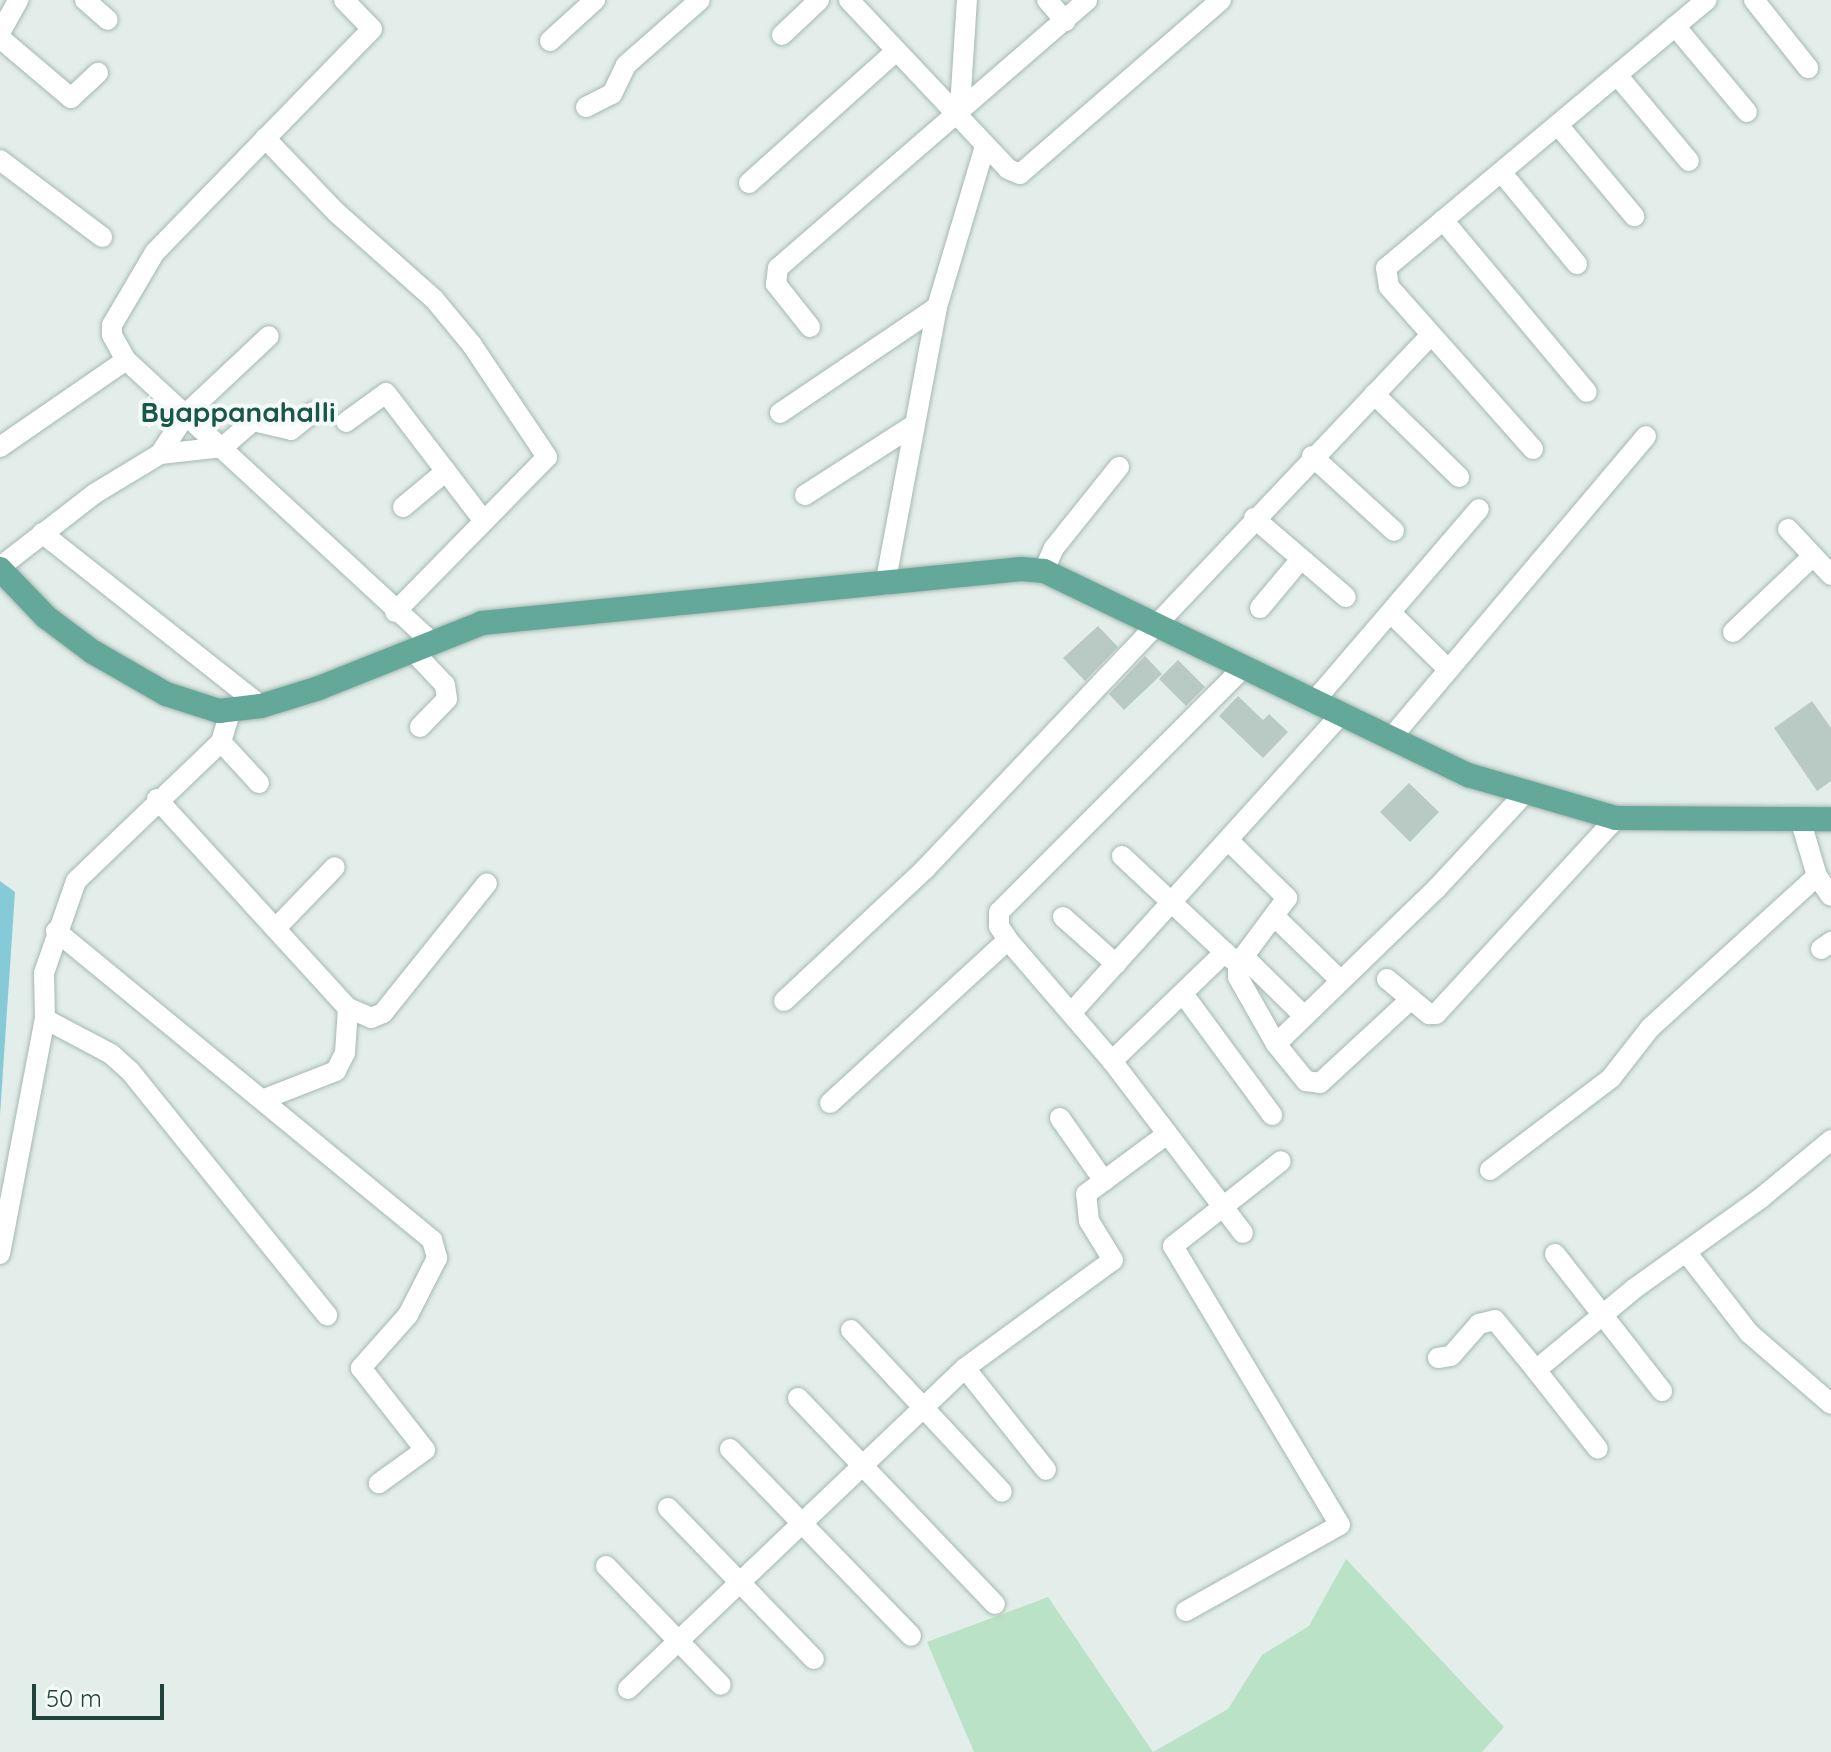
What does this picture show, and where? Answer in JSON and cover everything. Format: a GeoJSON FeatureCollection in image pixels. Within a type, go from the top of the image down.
{"type":"FeatureCollection","features":[{"type":"Feature","properties":{"kind":"main road"},"geometry":{"type":"LineString","coordinates":[[0,568],[46,617],[124,672],[184,702],[231,710],[261,706],[368,671],[472,625],[521,617],[885,585],[1021,569],[1044,571],[1316,699],[1468,775],[1616,818],[1830,820]]}},
{"type":"Feature","properties":{"kind":"street"},"geometry":{"type":"LineString","coordinates":[[18,0],[0,36],[71,98],[98,73]]}},
{"type":"Feature","properties":{"kind":"street"},"geometry":{"type":"LineString","coordinates":[[85,0],[108,20]]}},
{"type":"Feature","properties":{"kind":"street"},"geometry":{"type":"LineString","coordinates":[[344,0],[372,29],[148,261],[112,325],[126,360],[187,413],[395,612],[445,685],[447,699],[420,727]]}},
{"type":"Feature","properties":{"kind":"street"},"geometry":{"type":"LineString","coordinates":[[550,41],[595,0]]}},
{"type":"Feature","properties":{"kind":"street"},"geometry":{"type":"LineString","coordinates":[[586,107],[612,94],[626,65],[700,0]]}},
{"type":"Feature","properties":{"kind":"street"},"geometry":{"type":"LineString","coordinates":[[782,35],[819,0]]}},
{"type":"Feature","properties":{"kind":"street"},"geometry":{"type":"LineString","coordinates":[[849,0],[1014,173],[1031,170],[1221,0]]}},
{"type":"Feature","properties":{"kind":"street"},"geometry":{"type":"LineString","coordinates":[[957,110],[967,0]]}},
{"type":"Feature","properties":{"kind":"street"},"geometry":{"type":"LineString","coordinates":[[1047,0],[1065,21]]}},
{"type":"Feature","properties":{"kind":"street"},"geometry":{"type":"LineString","coordinates":[[810,327],[776,284],[778,268],[1087,0]]}},
{"type":"Feature","properties":{"kind":"street"},"geometry":{"type":"LineString","coordinates":[[1533,449],[1389,287],[1384,274],[1443,220],[1707,0]]}},
{"type":"Feature","properties":{"kind":"street"},"geometry":{"type":"LineString","coordinates":[[1754,0],[1808,68]]}},
{"type":"Feature","properties":{"kind":"street"},"geometry":{"type":"LineString","coordinates":[[1675,26],[1747,112]]}},
{"type":"Feature","properties":{"kind":"street"},"geometry":{"type":"LineString","coordinates":[[749,183],[896,51]]}},
{"type":"Feature","properties":{"kind":"street"},"geometry":{"type":"LineString","coordinates":[[1617,75],[1689,161]]}},
{"type":"Feature","properties":{"kind":"street"},"geometry":{"type":"LineString","coordinates":[[1558,125],[1634,216]]}},
{"type":"Feature","properties":{"kind":"street"},"geometry":{"type":"LineString","coordinates":[[265,138],[337,213],[434,299],[472,345],[547,457],[395,612]]}},
{"type":"Feature","properties":{"kind":"street"},"geometry":{"type":"LineString","coordinates":[[885,585],[937,307],[985,146]]}},
{"type":"Feature","properties":{"kind":"street"},"geometry":{"type":"LineString","coordinates":[[0,160],[102,237]]}},
{"type":"Feature","properties":{"kind":"street"},"geometry":{"type":"LineString","coordinates":[[1502,173],[1577,264]]}},
{"type":"Feature","properties":{"kind":"street"},"geometry":{"type":"LineString","coordinates":[[1443,220],[1587,392]]}},
{"type":"Feature","properties":{"kind":"street"},"geometry":{"type":"LineString","coordinates":[[780,413],[937,307]]}},
{"type":"Feature","properties":{"kind":"street"},"geometry":{"type":"LineString","coordinates":[[784,1001],[924,870],[1312,456],[1431,335]]}},
{"type":"Feature","properties":{"kind":"street"},"geometry":{"type":"LineString","coordinates":[[0,568],[42,533],[160,454],[187,413],[269,336]]}},
{"type":"Feature","properties":{"kind":"street"},"geometry":{"type":"LineString","coordinates":[[0,447],[126,360]]}},
{"type":"Feature","properties":{"kind":"street"},"geometry":{"type":"LineString","coordinates":[[346,422],[386,393],[484,521]]}},
{"type":"Feature","properties":{"kind":"street"},"geometry":{"type":"LineString","coordinates":[[1374,394],[1459,477]]}},
{"type":"Feature","properties":{"kind":"street"},"geometry":{"type":"LineString","coordinates":[[160,454],[223,447],[253,421],[291,430],[313,412]]}},
{"type":"Feature","properties":{"kind":"street"},"geometry":{"type":"LineString","coordinates":[[805,495],[914,425]]}},
{"type":"Feature","properties":{"kind":"street"},"geometry":{"type":"LineString","coordinates":[[1391,738],[1646,436]]}},
{"type":"Feature","properties":{"kind":"street"},"geometry":{"type":"LineString","coordinates":[[1312,456],[1394,531]]}},
{"type":"Feature","properties":{"kind":"street"},"geometry":{"type":"LineString","coordinates":[[1044,571],[1050,553],[1119,467]]}},
{"type":"Feature","properties":{"kind":"street"},"geometry":{"type":"LineString","coordinates":[[403,507],[446,471]]}},
{"type":"Feature","properties":{"kind":"street"},"geometry":{"type":"LineString","coordinates":[[1316,699],[1479,509]]}},
{"type":"Feature","properties":{"kind":"street"},"geometry":{"type":"LineString","coordinates":[[1254,518],[1346,597]]}},
{"type":"Feature","properties":{"kind":"street"},"geometry":{"type":"LineString","coordinates":[[1788,529],[1831,575]]}},
{"type":"Feature","properties":{"kind":"street"},"geometry":{"type":"LineString","coordinates":[[42,533],[261,706]]}},
{"type":"Feature","properties":{"kind":"street"},"geometry":{"type":"LineString","coordinates":[[1733,632],[1813,556]]}},
{"type":"Feature","properties":{"kind":"street"},"geometry":{"type":"LineString","coordinates":[[1260,608],[1301,559]]}},
{"type":"Feature","properties":{"kind":"street"},"geometry":{"type":"LineString","coordinates":[[1391,613],[1449,670]]}},
{"type":"Feature","properties":{"kind":"street"},"geometry":{"type":"LineString","coordinates":[[1243,1233],[1112,1061],[999,926],[1003,903],[1245,666]]}},
{"type":"Feature","properties":{"kind":"street"},"geometry":{"type":"LineString","coordinates":[[0,1254],[45,1019],[44,973],[56,931],[82,874],[157,799],[221,742],[231,710]]}},
{"type":"Feature","properties":{"kind":"street"},"geometry":{"type":"LineString","coordinates":[[1072,1012],[1342,713]]}},
{"type":"Feature","properties":{"kind":"street"},"geometry":{"type":"LineString","coordinates":[[221,742],[259,783]]}},
{"type":"Feature","properties":{"kind":"street"},"geometry":{"type":"LineString","coordinates":[[1276,1044],[1339,979],[1436,889],[1526,792]]}},
{"type":"Feature","properties":{"kind":"street"},"geometry":{"type":"LineString","coordinates":[[157,799],[348,1008],[371,1018],[383,1013],[487,883]]}},
{"type":"Feature","properties":{"kind":"street"},"geometry":{"type":"LineString","coordinates":[[1387,979],[1429,1014],[1442,1010],[1616,818]]}},
{"type":"Feature","properties":{"kind":"street"},"geometry":{"type":"LineString","coordinates":[[1800,819],[1817,876],[1831,896]]}},
{"type":"Feature","properties":{"kind":"street"},"geometry":{"type":"LineString","coordinates":[[1112,1061],[1184,995],[1235,957],[1287,898],[1282,889],[1228,840]]}},
{"type":"Feature","properties":{"kind":"street"},"geometry":{"type":"LineString","coordinates":[[1122,856],[1171,904],[1303,1015]]}},
{"type":"Feature","properties":{"kind":"street"},"geometry":{"type":"LineString","coordinates":[[277,927],[335,867]]}},
{"type":"Feature","properties":{"kind":"street"},"geometry":{"type":"LineString","coordinates":[[1490,1170],[1522,1141],[1545,1132],[1611,1078],[1650,1028],[1817,876]]}},
{"type":"Feature","properties":{"kind":"street"},"geometry":{"type":"LineString","coordinates":[[1274,916],[1339,979]]}},
{"type":"Feature","properties":{"kind":"street"},"geometry":{"type":"LineString","coordinates":[[1063,917],[1116,964]]}},
{"type":"Feature","properties":{"kind":"street"},"geometry":{"type":"LineString","coordinates":[[56,931],[432,1240],[437,1258],[408,1315],[361,1368],[425,1450],[379,1483]]}},
{"type":"Feature","properties":{"kind":"street"},"geometry":{"type":"LineString","coordinates":[[830,1103],[1008,940]]}},
{"type":"Feature","properties":{"kind":"street"},"geometry":{"type":"LineString","coordinates":[[1235,957],[1243,989],[1276,1044],[1306,1081],[1320,1083],[1411,999]]}},
{"type":"Feature","properties":{"kind":"street"},"geometry":{"type":"LineString","coordinates":[[1184,995],[1272,1115]]}},
{"type":"Feature","properties":{"kind":"street"},"geometry":{"type":"LineString","coordinates":[[264,1099],[336,1071],[345,1053],[348,1008]]}},
{"type":"Feature","properties":{"kind":"street"},"geometry":{"type":"LineString","coordinates":[[45,1019],[111,1054],[130,1071],[327,1315]]}},
{"type":"Feature","properties":{"kind":"street"},"geometry":{"type":"LineString","coordinates":[[1060,1118],[1104,1181]]}},
{"type":"Feature","properties":{"kind":"street"},"geometry":{"type":"LineString","coordinates":[[628,1689],[965,1368],[1113,1260],[1084,1207],[1086,1194],[1167,1134]]}},
{"type":"Feature","properties":{"kind":"street"},"geometry":{"type":"LineString","coordinates":[[1536,1370],[1602,1315],[1827,1150]]}},
{"type":"Feature","properties":{"kind":"street"},"geometry":{"type":"LineString","coordinates":[[1186,1611],[1340,1525],[1173,1246],[1281,1161]]}},
{"type":"Feature","properties":{"kind":"street"},"geometry":{"type":"LineString","coordinates":[[1686,1252],[1749,1333],[1831,1404]]}},
{"type":"Feature","properties":{"kind":"street"},"geometry":{"type":"LineString","coordinates":[[1555,1254],[1662,1391]]}},
{"type":"Feature","properties":{"kind":"street"},"geometry":{"type":"LineString","coordinates":[[1438,1358],[1451,1356],[1479,1324],[1495,1320],[1598,1449]]}},
{"type":"Feature","properties":{"kind":"street"},"geometry":{"type":"LineString","coordinates":[[851,1330],[1002,1492]]}},
{"type":"Feature","properties":{"kind":"street"},"geometry":{"type":"LineString","coordinates":[[965,1368],[1046,1470]]}},
{"type":"Feature","properties":{"kind":"street"},"geometry":{"type":"LineString","coordinates":[[798,1398],[995,1604]]}},
{"type":"Feature","properties":{"kind":"street"},"geometry":{"type":"LineString","coordinates":[[730,1449],[911,1636]]}},
{"type":"Feature","properties":{"kind":"street"},"geometry":{"type":"LineString","coordinates":[[668,1508],[814,1659]]}},
{"type":"Feature","properties":{"kind":"street"},"geometry":{"type":"LineString","coordinates":[[606,1566],[721,1685]]}},
{"type":"Feature","properties":{"kind":"green space"},"geometry":{"type":"Polygon","coordinates":[[[1346,1559],[1504,1727],[1482,1752],[1153,1752],[1228,1709],[1262,1655],[1309,1626],[1346,1559]]]}},
{"type":"Feature","properties":{"kind":"green space"},"geometry":{"type":"Polygon","coordinates":[[[1048,1597],[1153,1752],[974,1752],[927,1642],[1048,1597]]]}},
{"type":"Feature","properties":{"kind":"water"},"geometry":{"type":"Polygon","coordinates":[[[0,881],[15,892],[0,1115],[0,881]]]}},
{"type":"Feature","properties":{"kind":"building"},"geometry":{"type":"Polygon","coordinates":[[[1098,626],[1118,647],[1085,681],[1063,658],[1098,626]]]}},
{"type":"Feature","properties":{"kind":"building"},"geometry":{"type":"Polygon","coordinates":[[[1145,656],[1162,674],[1124,710],[1109,694],[1145,656]]]}},
{"type":"Feature","properties":{"kind":"building"},"geometry":{"type":"Polygon","coordinates":[[[1178,660],[1205,687],[1186,706],[1159,679],[1178,660]]]}},
{"type":"Feature","properties":{"kind":"building"},"geometry":{"type":"Polygon","coordinates":[[[1238,696],[1263,720],[1269,714],[1288,732],[1263,758],[1219,716],[1238,696]]]}},
{"type":"Feature","properties":{"kind":"building"},"geometry":{"type":"Polygon","coordinates":[[[1812,701],[1831,728],[1831,781],[1817,791],[1774,728],[1812,701]]]}},
{"type":"Feature","properties":{"kind":"building"},"geometry":{"type":"Polygon","coordinates":[[[1409,783],[1439,812],[1410,842],[1380,812],[1409,783]]]}},
{"type":"Feature","properties":{"kind":"district","name":"Byappanahalli"},"geometry":{"type":"Point","coordinates":[238,412]}}]}
